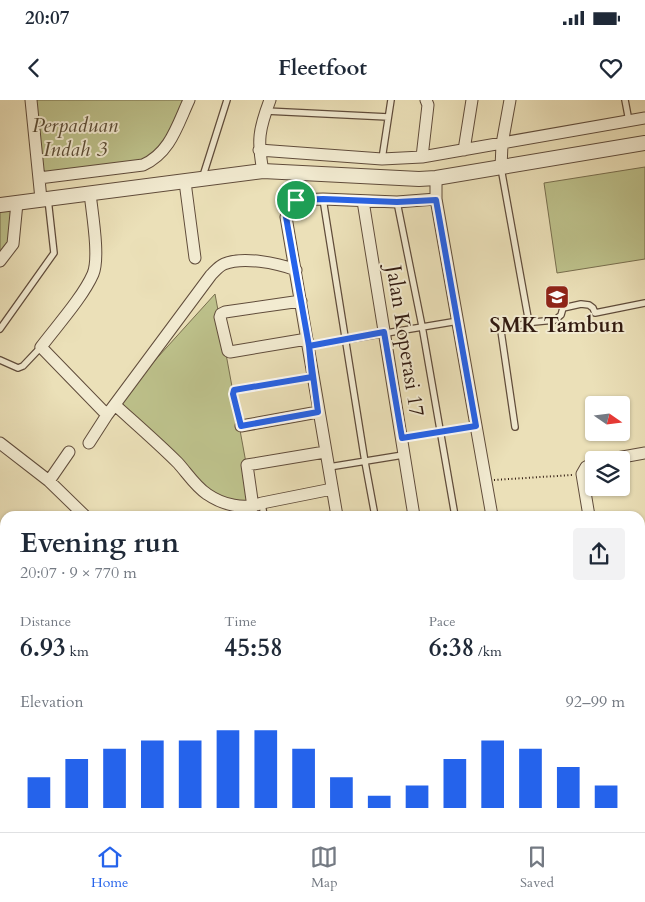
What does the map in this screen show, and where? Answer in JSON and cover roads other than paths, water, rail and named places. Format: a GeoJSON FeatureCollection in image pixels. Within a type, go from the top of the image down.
{"type":"FeatureCollection","features":[{"type":"Feature","properties":{"kind":"street"},"geometry":{"type":"LineString","coordinates":[[31,100],[38,178],[44,199]]}},
{"type":"Feature","properties":{"kind":"street"},"geometry":{"type":"LineString","coordinates":[[38,178],[143,165],[155,160],[165,149],[172,137],[188,100]]}},
{"type":"Feature","properties":{"kind":"street"},"geometry":{"type":"LineString","coordinates":[[422,157],[428,105],[426,100]]}},
{"type":"Feature","properties":{"kind":"street"},"geometry":{"type":"LineString","coordinates":[[464,150],[472,100]]}},
{"type":"Feature","properties":{"kind":"street"},"geometry":{"type":"LineString","coordinates":[[501,168],[502,144],[510,100]]}},
{"type":"Feature","properties":{"kind":"street"},"geometry":{"type":"LineString","coordinates":[[262,171],[259,133],[268,105]]}},
{"type":"Feature","properties":{"kind":"street"},"geometry":{"type":"LineString","coordinates":[[259,150],[382,159],[422,157],[645,118]]}},
{"type":"Feature","properties":{"kind":"street"},"geometry":{"type":"LineString","coordinates":[[0,205],[262,171],[419,179],[436,178],[645,143]]}},
{"type":"Feature","properties":{"kind":"street"},"geometry":{"type":"LineString","coordinates":[[436,178],[436,200],[491,511]]}},
{"type":"Feature","properties":{"kind":"street"},"geometry":{"type":"LineString","coordinates":[[185,182],[195,258]]}},
{"type":"Feature","properties":{"kind":"street"},"geometry":{"type":"LineString","coordinates":[[90,194],[96,257],[93,274],[81,294],[41,348],[107,415]]}},
{"type":"Feature","properties":{"kind":"street"},"geometry":{"type":"LineString","coordinates":[[336,511],[286,217],[289,207],[296,200],[323,199],[397,202],[436,200]]}},
{"type":"Feature","properties":{"kind":"street","name":"Jalan Koperasi 17"},"geometry":{"type":"LineString","coordinates":[[363,201],[413,511]]}},
{"type":"Feature","properties":{"kind":"street"},"geometry":{"type":"LineString","coordinates":[[0,261],[13,244],[17,203]]}},
{"type":"Feature","properties":{"kind":"street"},"geometry":{"type":"LineString","coordinates":[[89,443],[107,415],[211,275],[223,265],[239,261],[277,263],[296,270]]}},
{"type":"Feature","properties":{"kind":"street"},"geometry":{"type":"LineString","coordinates":[[301,301],[225,312],[220,317],[228,351],[230,352],[308,342]]}},
{"type":"Feature","properties":{"kind":"street"},"geometry":{"type":"LineString","coordinates":[[115,405],[178,463],[206,494],[239,507],[332,489]]}},
{"type":"Feature","properties":{"kind":"street"},"geometry":{"type":"LineString","coordinates":[[241,426],[318,412]]}},
{"type":"Feature","properties":{"kind":"street"},"geometry":{"type":"LineString","coordinates":[[0,443],[49,482],[80,511]]}},
{"type":"Feature","properties":{"kind":"street"},"geometry":{"type":"LineString","coordinates":[[49,482],[69,452]]}},
{"type":"Feature","properties":{"kind":"street"},"geometry":{"type":"LineString","coordinates":[[257,505],[247,465],[325,452]]}},
{"type":"Feature","properties":{"kind":"street"},"geometry":{"type":"LineString","coordinates":[[630,456],[645,453]]}},
{"type":"Feature","properties":{"kind":"street"},"geometry":{"type":"LineString","coordinates":[[585,469],[582,474],[585,492]]}},
{"type":"Feature","properties":{"kind":"street"},"geometry":{"type":"LineString","coordinates":[[586,496],[588,511]]}},
{"type":"Feature","properties":{"kind":"lane"},"geometry":{"type":"LineString","coordinates":[[201,180],[227,100]]}},
{"type":"Feature","properties":{"kind":"lane"},"geometry":{"type":"LineString","coordinates":[[382,159],[391,100]]}},
{"type":"Feature","properties":{"kind":"lane"},"geometry":{"type":"LineString","coordinates":[[626,100],[629,121]]}},
{"type":"Feature","properties":{"kind":"lane"},"geometry":{"type":"LineString","coordinates":[[268,105],[388,117]]}},
{"type":"Feature","properties":{"kind":"lane"},"geometry":{"type":"LineString","coordinates":[[501,168],[529,323]]}},
{"type":"Feature","properties":{"kind":"lane"},"geometry":{"type":"LineString","coordinates":[[0,328],[54,254],[44,199]]}},
{"type":"Feature","properties":{"kind":"lane"},"geometry":{"type":"LineString","coordinates":[[323,199],[365,462],[375,511]]}},
{"type":"Feature","properties":{"kind":"lane"},"geometry":{"type":"LineString","coordinates":[[397,202],[422,326],[455,511]]}},
{"type":"Feature","properties":{"kind":"lane"},"geometry":{"type":"LineString","coordinates":[[515,427],[501,331],[507,327],[555,320],[563,308],[569,306],[589,305],[595,313],[645,303]]}},
{"type":"Feature","properties":{"kind":"lane"},"geometry":{"type":"LineString","coordinates":[[308,342],[458,321]]}},
{"type":"Feature","properties":{"kind":"lane"},"geometry":{"type":"LineString","coordinates":[[0,360],[18,368],[24,366],[41,348]]}},
{"type":"Feature","properties":{"kind":"lane"},"geometry":{"type":"LineString","coordinates":[[241,426],[233,394],[234,390],[312,377]]}},
{"type":"Feature","properties":{"kind":"lane"},"geometry":{"type":"LineString","coordinates":[[402,438],[476,426]]}},
{"type":"Feature","properties":{"kind":"lane"},"geometry":{"type":"LineString","coordinates":[[329,467],[403,455]]}},
{"type":"Feature","properties":{"kind":"lane"},"geometry":{"type":"LineString","coordinates":[[257,505],[261,511]]}},
{"type":"Feature","properties":{"kind":"place","name":"SMK Tambun"},"geometry":{"type":"Point","coordinates":[557,297]}},
{"type":"Feature","properties":{"kind":"park label","name":"Perpaduan Indah 3"},"geometry":{"type":"Point","coordinates":[75,137]}}]}
